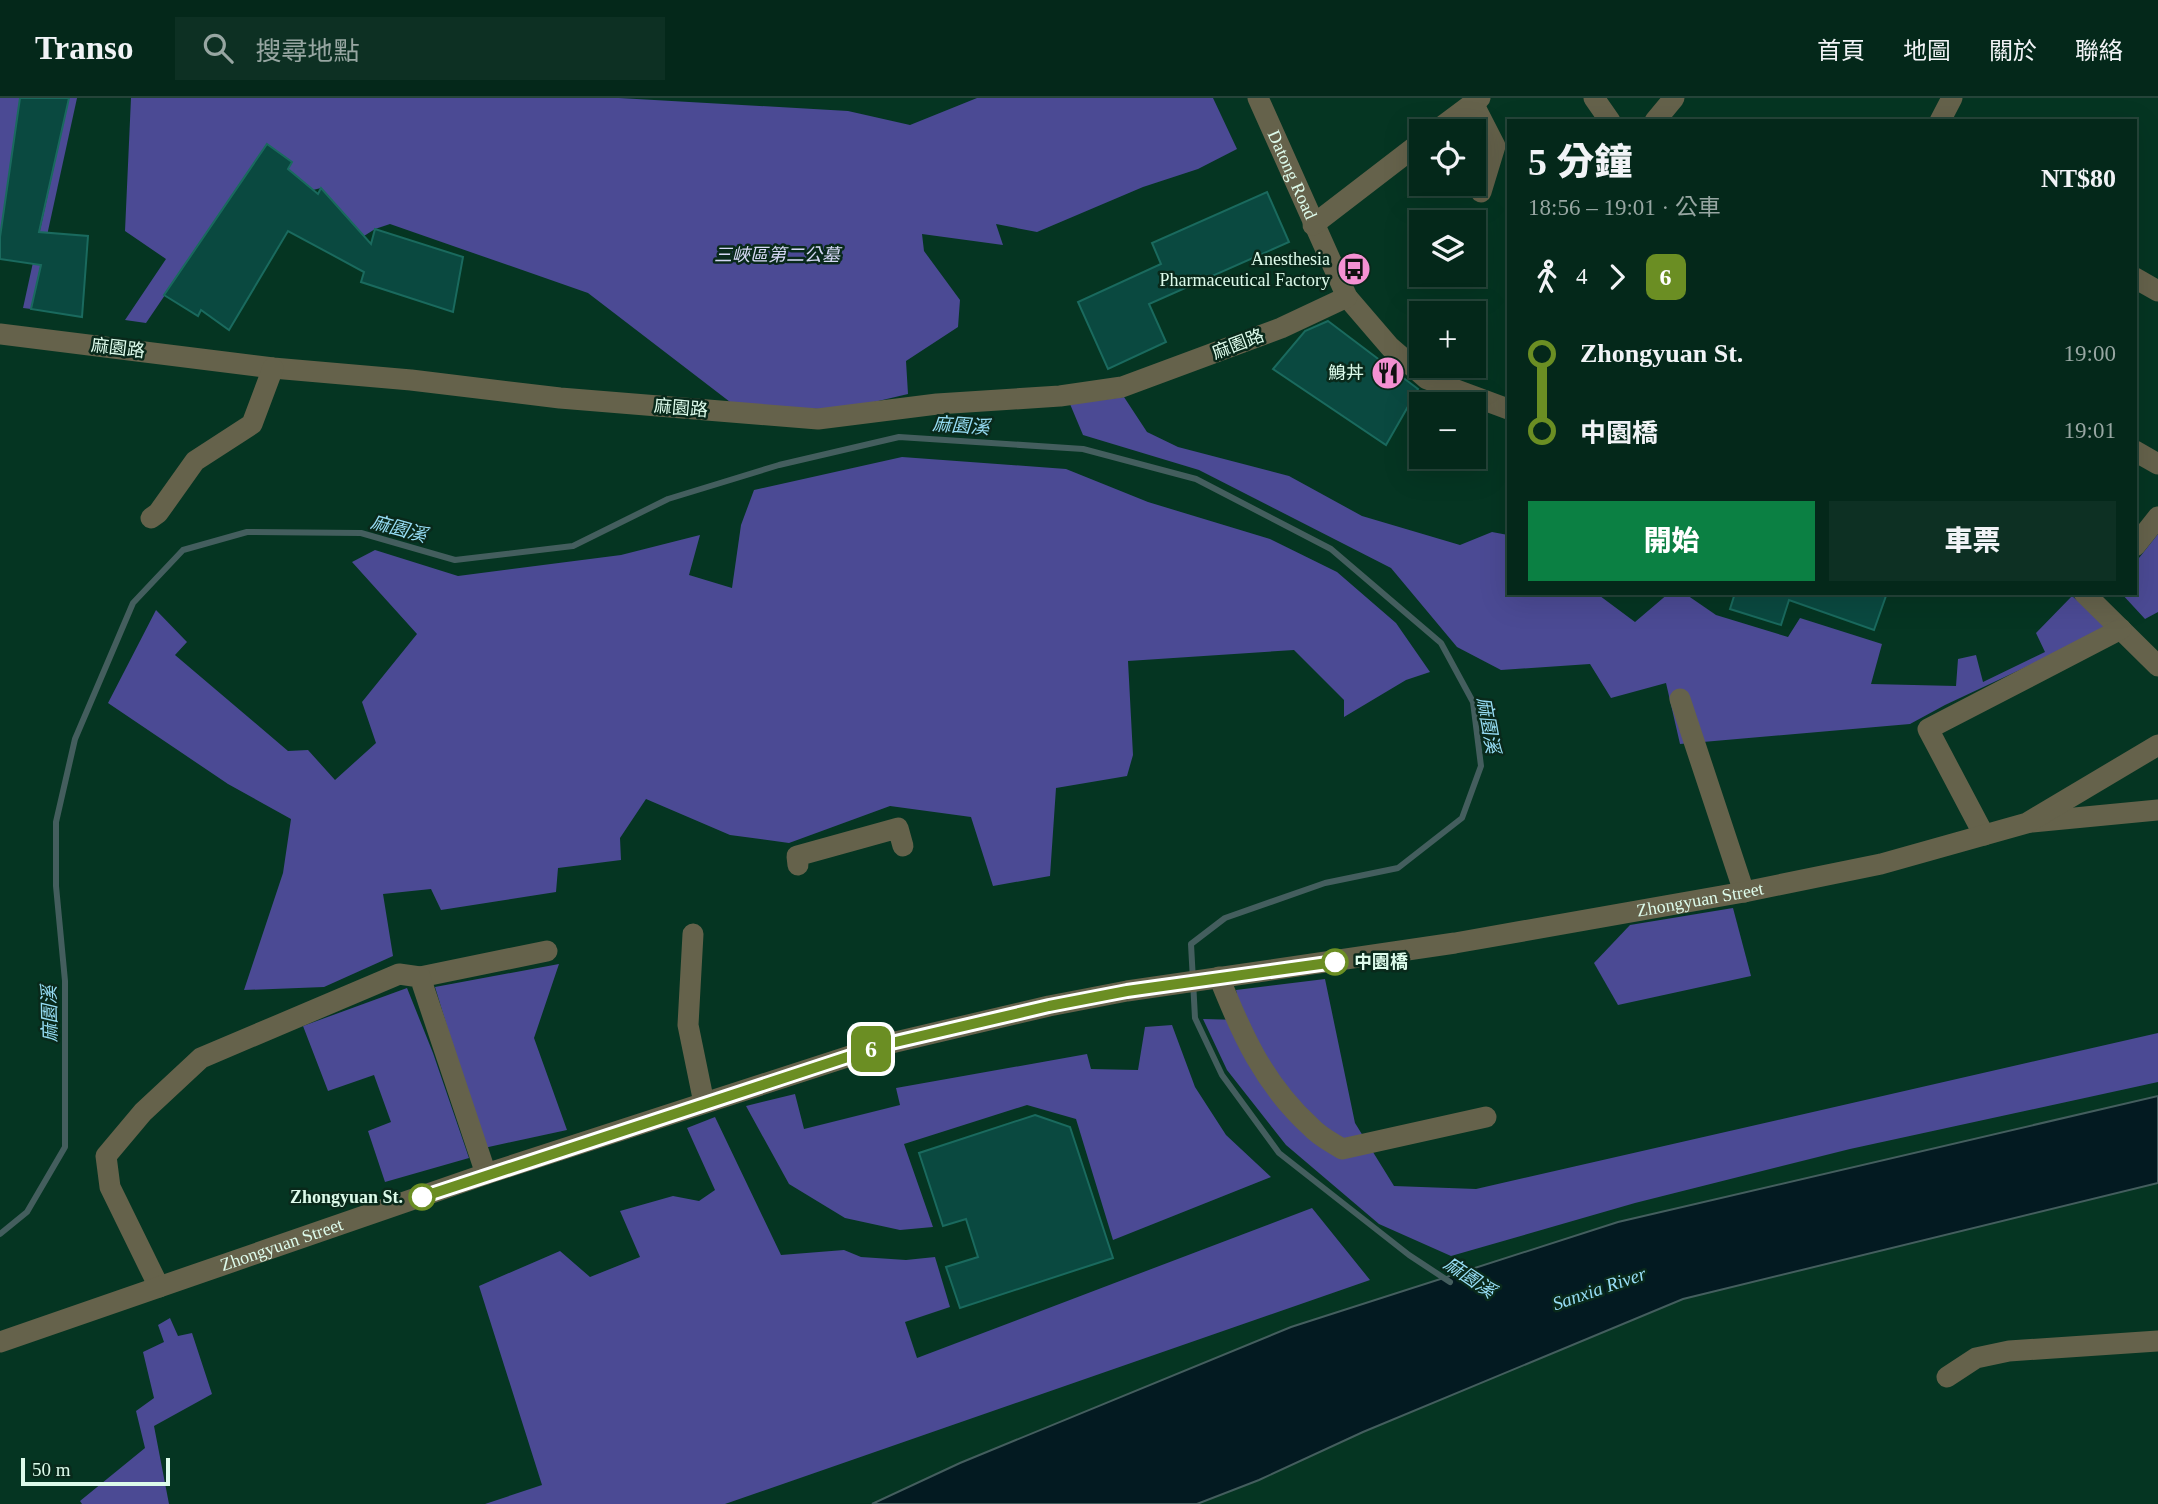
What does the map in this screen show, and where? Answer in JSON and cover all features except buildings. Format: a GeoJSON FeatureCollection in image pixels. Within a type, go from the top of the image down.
{"type":"FeatureCollection","features":[{"type":"Feature","properties":{"kind":"street","name":"Datong Road"},"geometry":{"type":"LineString","coordinates":[[1258,98],[1347,297],[1390,348],[1427,379],[1507,408]]}},
{"type":"Feature","properties":{"kind":"street"},"geometry":{"type":"LineString","coordinates":[[1594,98],[1609,119]]}},
{"type":"Feature","properties":{"kind":"street"},"geometry":{"type":"LineString","coordinates":[[1657,119],[1674,98]]}},
{"type":"Feature","properties":{"kind":"street"},"geometry":{"type":"LineString","coordinates":[[1941,119],[1952,98]]}},
{"type":"Feature","properties":{"kind":"street"},"geometry":{"type":"LineString","coordinates":[[1451,119],[1476,100],[1484,119]]}},
{"type":"Feature","properties":{"kind":"street"},"geometry":{"type":"LineString","coordinates":[[1486,124],[1495,146],[1486,176]]}},
{"type":"Feature","properties":{"kind":"street"},"geometry":{"type":"LineString","coordinates":[[1313,225],[1409,151]]}},
{"type":"Feature","properties":{"kind":"street"},"geometry":{"type":"LineString","coordinates":[[2137,279],[2158,291]]}},
{"type":"Feature","properties":{"kind":"street","name":"麻園路"},"geometry":{"type":"LineString","coordinates":[[0,334],[273,368],[411,380],[560,398],[818,419],[937,404],[1060,396],[1122,387],[1281,328],[1347,297]]}},
{"type":"Feature","properties":{"kind":"street"},"geometry":{"type":"LineString","coordinates":[[151,518],[158,513],[195,461],[253,424],[273,368]]}},
{"type":"Feature","properties":{"kind":"street"},"geometry":{"type":"LineString","coordinates":[[2137,452],[2158,464]]}},
{"type":"Feature","properties":{"kind":"street"},"geometry":{"type":"LineString","coordinates":[[2137,543],[2158,517]]}},
{"type":"Feature","properties":{"kind":"street"},"geometry":{"type":"LineString","coordinates":[[2091,595],[2158,666]]}},
{"type":"Feature","properties":{"kind":"street"},"geometry":{"type":"LineString","coordinates":[[1984,835],[1928,729],[2121,629]]}},
{"type":"Feature","properties":{"kind":"street"},"geometry":{"type":"LineString","coordinates":[[1680,699],[1744,892]]}},
{"type":"Feature","properties":{"kind":"street","name":"Zhongyuan Street"},"geometry":{"type":"LineString","coordinates":[[0,1342],[486,1174],[887,1044],[1049,1006],[1127,991],[1442,945],[1744,892],[1881,864],[2027,823],[2158,745]]}},
{"type":"Feature","properties":{"kind":"street"},"geometry":{"type":"LineString","coordinates":[[2027,823],[2158,810]]}},
{"type":"Feature","properties":{"kind":"street"},"geometry":{"type":"LineString","coordinates":[[798,865],[797,856],[898,828],[903,846]]}},
{"type":"Feature","properties":{"kind":"street"},"geometry":{"type":"LineString","coordinates":[[693,934],[688,1025],[704,1103]]}},
{"type":"Feature","properties":{"kind":"street"},"geometry":{"type":"LineString","coordinates":[[159,1287],[110,1187],[106,1156],[143,1112],[201,1058],[399,974],[420,977],[547,951]]}},
{"type":"Feature","properties":{"kind":"street"},"geometry":{"type":"LineString","coordinates":[[420,977],[486,1174]]}},
{"type":"Feature","properties":{"kind":"street"},"geometry":{"type":"LineString","coordinates":[[1219,977],[1243,1037],[1276,1090],[1312,1129],[1342,1149],[1486,1117]]}},
{"type":"Feature","properties":{"kind":"street"},"geometry":{"type":"LineString","coordinates":[[1947,1377],[1976,1358],[2009,1351],[2158,1341]]}},
{"type":"Feature","properties":{"kind":"green space"},"geometry":{"type":"Polygon","coordinates":[[[0,98],[20,98],[0,237],[0,98]]]}},
{"type":"Feature","properties":{"kind":"green space"},"geometry":{"type":"Polygon","coordinates":[[[69,98],[77,98],[31,309],[23,308],[69,98]]]}},
{"type":"Feature","properties":{"kind":"green space","name":"三峽區第二公墓"},"geometry":{"type":"Polygon","coordinates":[[[131,98],[619,98],[848,111],[910,125],[977,98],[1213,98],[1237,149],[1198,169],[1143,187],[1037,232],[996,224],[1003,245],[922,234],[924,251],[960,300],[958,327],[906,361],[908,394],[840,410],[734,405],[588,293],[390,224],[364,236],[321,188],[313,190],[288,170],[267,145],[146,323],[125,320],[166,259],[125,231],[131,98]]]}},
{"type":"Feature","properties":{"kind":"green space"},"geometry":{"type":"Polygon","coordinates":[[[1124,397],[1147,432],[1178,447],[1289,476],[1362,516],[1460,545],[1492,532],[1507,535],[1507,595],[1599,595],[1635,622],[1667,595],[1687,595],[1716,615],[1788,637],[1800,618],[1882,644],[1871,684],[1956,686],[1958,659],[1976,655],[1983,682],[2045,652],[2036,633],[2072,596],[2109,628],[1910,724],[1680,744],[1666,683],[1611,698],[1590,664],[1501,670],[1457,647],[1391,568],[1199,470],[1083,435],[1070,404],[1124,397]]]}},
{"type":"Feature","properties":{"kind":"green space"},"geometry":{"type":"Polygon","coordinates":[[[902,457],[1066,469],[1148,502],[1270,539],[1337,572],[1396,623],[1430,672],[1406,680],[1344,717],[1344,700],[1294,650],[1128,661],[1133,755],[1127,776],[1056,788],[1050,876],[993,886],[971,817],[890,806],[789,843],[730,835],[646,799],[620,838],[621,860],[558,868],[556,892],[441,910],[431,889],[383,894],[393,956],[324,987],[244,990],[283,873],[291,819],[228,784],[108,703],[156,610],[187,642],[175,655],[288,751],[308,750],[335,780],[376,743],[362,702],[417,634],[352,562],[375,550],[458,576],[621,555],[700,535],[689,575],[732,588],[741,525],[754,490],[902,457]]]}},
{"type":"Feature","properties":{"kind":"green space"},"geometry":{"type":"Polygon","coordinates":[[[2158,534],[2158,612],[2145,619],[2123,595],[2137,595],[2137,560],[2158,534]]]}},
{"type":"Feature","properties":{"kind":"green space"},"geometry":{"type":"Polygon","coordinates":[[[1733,908],[1751,976],[1618,1005],[1594,963],[1630,925],[1733,908]]]}},
{"type":"Feature","properties":{"kind":"green space"},"geometry":{"type":"Polygon","coordinates":[[[559,964],[534,1038],[567,1130],[484,1148],[435,987],[559,964]]]}},
{"type":"Feature","properties":{"kind":"green space"},"geometry":{"type":"Polygon","coordinates":[[[1325,979],[1355,1123],[1394,1186],[1476,1189],[2158,1033],[2158,1082],[1850,1149],[1635,1203],[1451,1256],[1379,1224],[1286,1145],[1227,1070],[1203,1019],[1242,1020],[1236,990],[1325,979]]]}},
{"type":"Feature","properties":{"kind":"green space"},"geometry":{"type":"Polygon","coordinates":[[[407,988],[433,1053],[469,1158],[385,1182],[368,1131],[391,1122],[374,1075],[328,1091],[303,1026],[407,988]]]}},
{"type":"Feature","properties":{"kind":"green space"},"geometry":{"type":"Polygon","coordinates":[[[1172,1025],[1195,1087],[1226,1135],[1271,1177],[1113,1240],[1076,1119],[1027,1105],[904,1144],[933,1227],[900,1230],[845,1218],[789,1184],[746,1106],[795,1094],[804,1129],[900,1105],[896,1088],[1087,1054],[1091,1069],[1138,1070],[1145,1027],[1172,1025]]]}},
{"type":"Feature","properties":{"kind":"green space"},"geometry":{"type":"Polygon","coordinates":[[[715,1117],[781,1255],[844,1250],[861,1257],[906,1260],[935,1257],[950,1307],[905,1322],[917,1358],[1312,1208],[1370,1280],[725,1504],[485,1504],[542,1485],[479,1286],[560,1251],[590,1277],[640,1257],[620,1211],[673,1196],[699,1201],[715,1190],[687,1128],[715,1117]]]}},
{"type":"Feature","properties":{"kind":"green space"},"geometry":{"type":"Polygon","coordinates":[[[170,1318],[178,1336],[192,1333],[212,1394],[154,1426],[169,1504],[82,1504],[80,1501],[145,1448],[136,1411],[154,1398],[143,1352],[164,1342],[158,1325],[170,1318]]]}},
{"type":"Feature","properties":{"kind":"water","name":"Sanxia River"},"geometry":{"type":"Polygon","coordinates":[[[2158,1096],[2158,1183],[1683,1299],[1197,1504],[872,1504],[960,1463],[1291,1327],[1618,1222],[2158,1096]]]}},
{"type":"Feature","properties":{"kind":"waterway","name":"麻園溪"},"geometry":{"type":"LineString","coordinates":[[0,1234],[27,1212],[65,1147],[65,981],[56,886],[56,822],[75,739],[133,603],[183,550],[247,532],[361,533],[455,560],[573,546],[668,499],[779,465],[899,437],[1083,449],[1196,479],[1331,549],[1441,643],[1473,702],[1481,766],[1462,818],[1398,868],[1325,883],[1225,918],[1191,944],[1195,1018],[1222,1075],[1279,1153],[1409,1255],[1450,1282]]}},
{"type":"Feature","properties":{"kind":"bus line","name":"6"},"geometry":{"type":"LineString","coordinates":[[422,1197],[887,1044],[1049,1006],[1127,991],[1335,962]]}},
{"type":"Feature","properties":{"kind":"place","name":"Anesthesia Pharmaceutical Factory"},"geometry":{"type":"Point","coordinates":[1354,269]}},
{"type":"Feature","properties":{"kind":"place","name":"鯓丼"},"geometry":{"type":"Point","coordinates":[1388,373]}},
{"type":"Feature","properties":{"kind":"place","name":"中園橋"},"geometry":{"type":"Point","coordinates":[1335,962]}},
{"type":"Feature","properties":{"kind":"place","name":"Zhongyuan St."},"geometry":{"type":"Point","coordinates":[422,1197]}}]}
